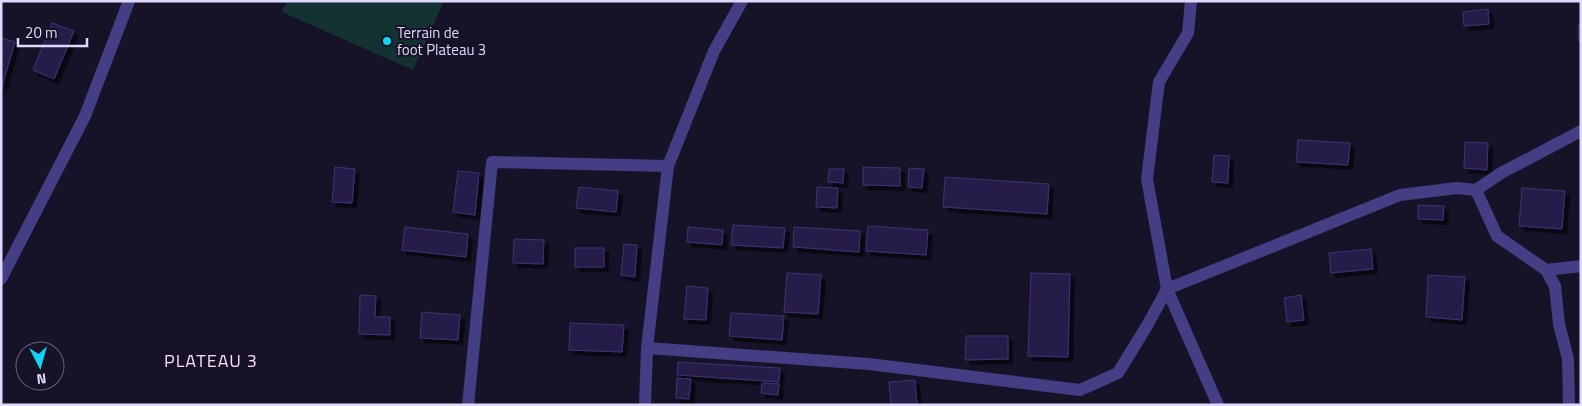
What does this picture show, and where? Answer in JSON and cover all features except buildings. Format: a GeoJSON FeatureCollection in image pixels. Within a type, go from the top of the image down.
{"type":"FeatureCollection","features":[{"type":"Feature","properties":{"kind":"street"},"geometry":{"type":"LineString","coordinates":[[1,280],[85,116],[129,1]]}},
{"type":"Feature","properties":{"kind":"street"},"geometry":{"type":"LineString","coordinates":[[645,405],[647,348],[668,166],[714,50],[742,1]]}},
{"type":"Feature","properties":{"kind":"street"},"geometry":{"type":"LineString","coordinates":[[1192,1],[1188,33],[1159,82],[1147,179],[1167,289],[1218,405]]}},
{"type":"Feature","properties":{"kind":"street"},"geometry":{"type":"LineString","coordinates":[[647,348],[869,364],[1080,390],[1118,373],[1167,289],[1400,196],[1457,188],[1476,190],[1501,173],[1581,131]]}},
{"type":"Feature","properties":{"kind":"street"},"geometry":{"type":"LineString","coordinates":[[468,405],[492,162],[668,166]]}},
{"type":"Feature","properties":{"kind":"street"},"geometry":{"type":"LineString","coordinates":[[1476,190],[1497,236],[1546,270],[1555,286],[1559,324],[1568,359],[1568,405]]}},
{"type":"Feature","properties":{"kind":"street"},"geometry":{"type":"LineString","coordinates":[[1546,270],[1581,266]]}},
{"type":"Feature","properties":{"kind":"green space","name":"Terrain de foot Plateau 3"},"geometry":{"type":"Polygon","coordinates":[[[287,1],[444,1],[413,70],[282,12],[287,1]]]}},
{"type":"Feature","properties":{"kind":"place","name":"Terrain de foot Plateau 3"},"geometry":{"type":"Point","coordinates":[387,41]}},
{"type":"Feature","properties":{"kind":"district","name":"PLATEAU 3"},"geometry":{"type":"Point","coordinates":[211,360]}}]}
